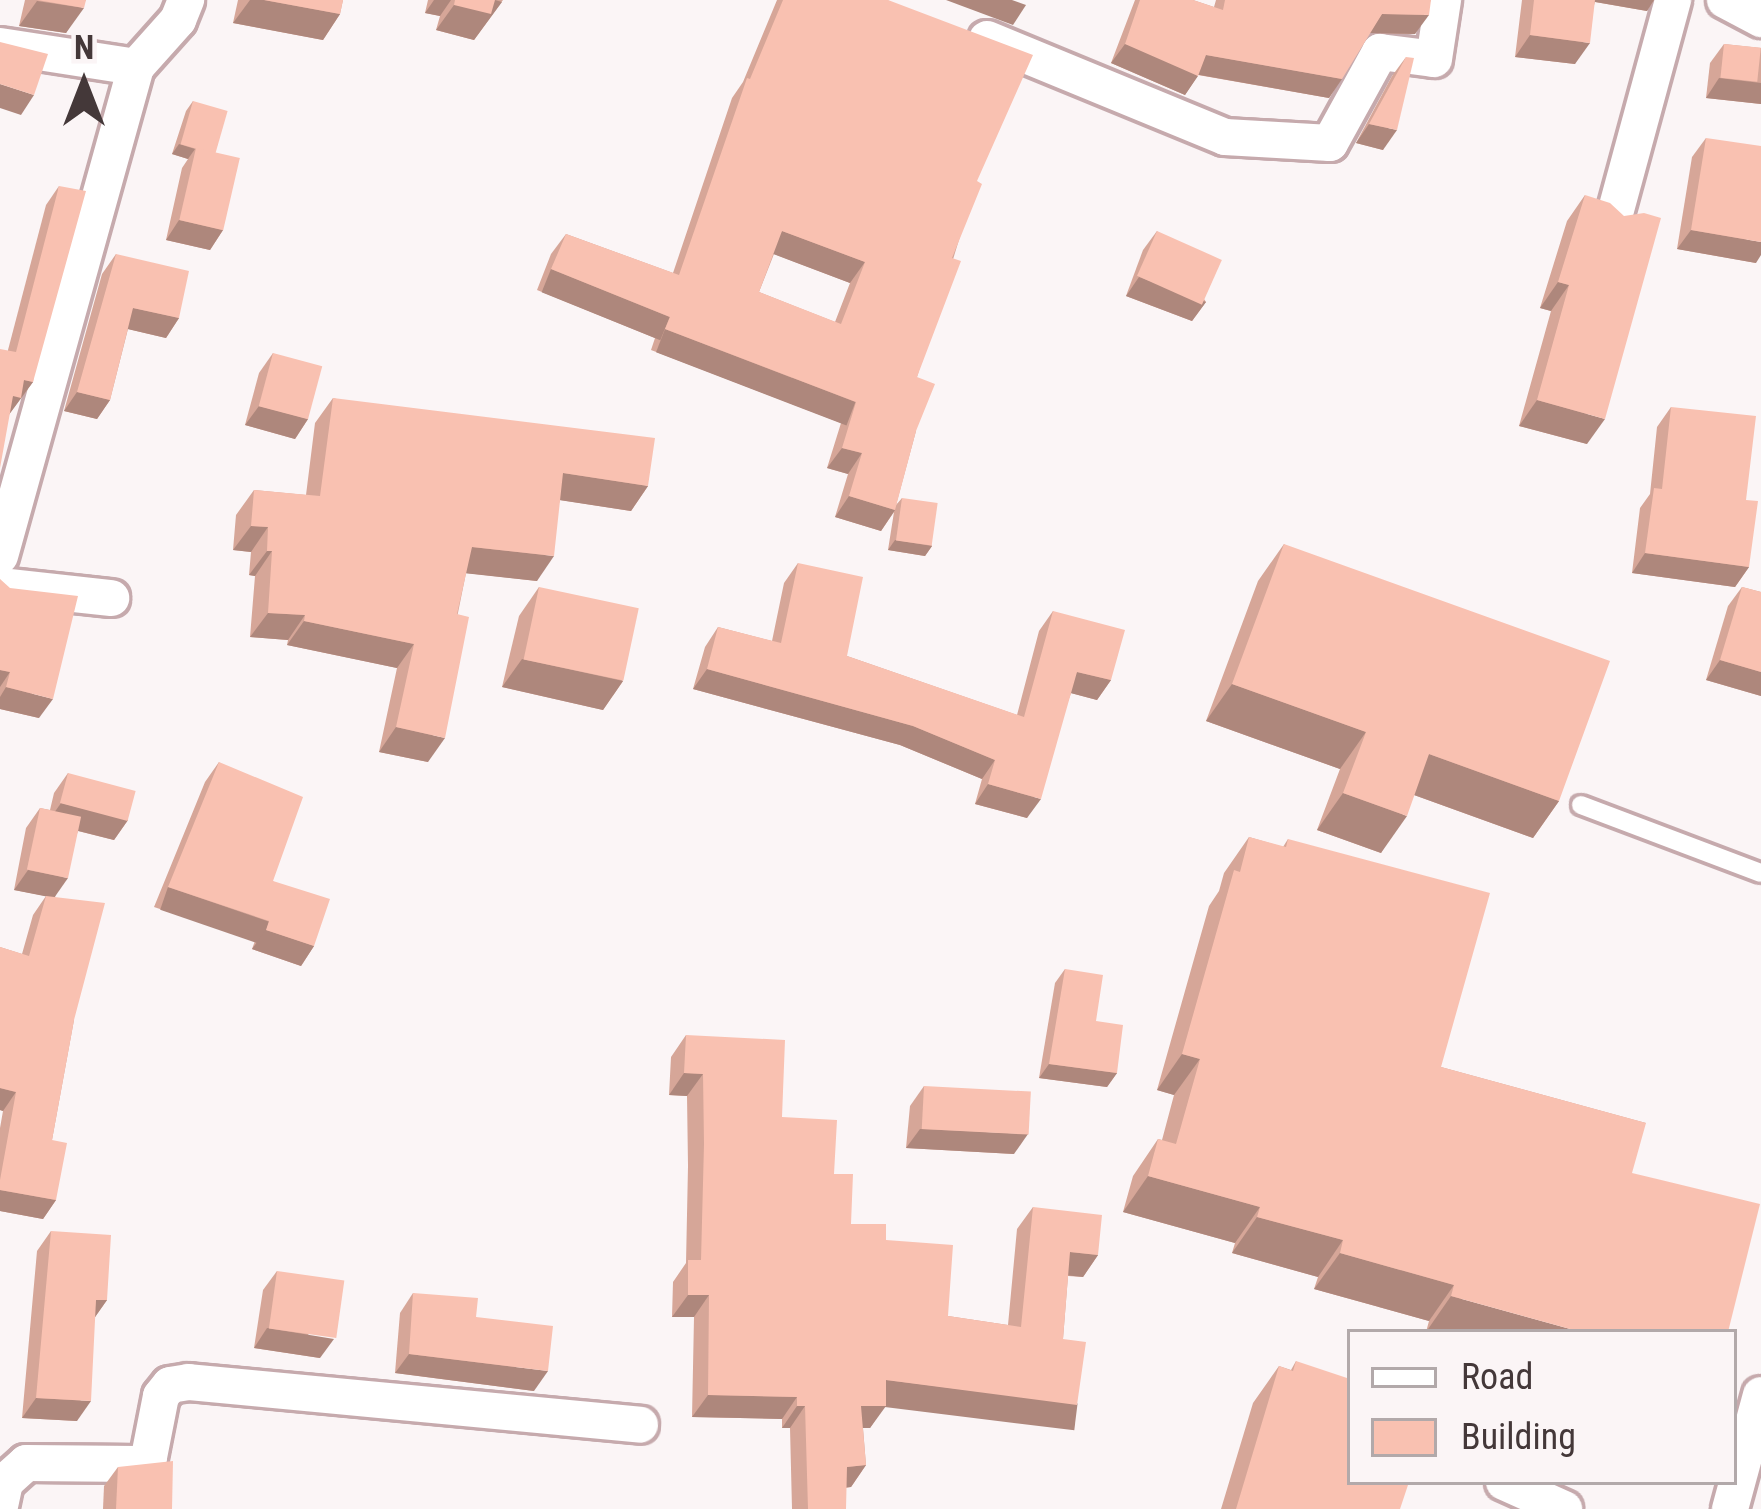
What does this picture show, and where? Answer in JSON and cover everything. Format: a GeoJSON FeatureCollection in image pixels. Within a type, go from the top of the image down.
{"type":"FeatureCollection","features":[{"type":"Feature","properties":{"kind":"street"},"geometry":{"type":"LineString","coordinates":[[0,556],[83,273],[136,67],[178,20],[186,0]]}},
{"type":"Feature","properties":{"kind":"street"},"geometry":{"type":"LineString","coordinates":[[962,29],[1225,137],[1330,143],[1380,52],[1434,59],[1442,0]]}},
{"type":"Feature","properties":{"kind":"street"},"geometry":{"type":"LineString","coordinates":[[1612,221],[1673,0]]}},
{"type":"Feature","properties":{"kind":"street"},"geometry":{"type":"LineString","coordinates":[[1725,0],[1761,19]]}},
{"type":"Feature","properties":{"kind":"street"},"geometry":{"type":"LineString","coordinates":[[0,46],[136,67]]}},
{"type":"Feature","properties":{"kind":"street"},"geometry":{"type":"LineString","coordinates":[[0,586],[111,598]]}},
{"type":"Feature","properties":{"kind":"street"},"geometry":{"type":"LineString","coordinates":[[0,1506],[13,1459],[138,1464],[154,1446],[161,1396],[170,1385],[189,1382],[640,1425]]}},
{"type":"Feature","properties":{"kind":"street"},"geometry":{"type":"LineString","coordinates":[[1737,1483],[1761,1395]]}},
{"type":"Feature","properties":{"kind":"street"},"geometry":{"type":"LineString","coordinates":[[1511,1485],[1564,1509]]}},
{"type":"Feature","properties":{"kind":"lane"},"geometry":{"type":"LineString","coordinates":[[1581,805],[1761,872]]}},
{"type":"Feature","properties":{"kind":"building"},"geometry":{"type":"Polygon","coordinates":[[[37,0],[86,0],[84,8],[37,0]]]}},
{"type":"Feature","properties":{"kind":"building"},"geometry":{"type":"Polygon","coordinates":[[[264,0],[343,0],[340,14],[264,0]]]}},
{"type":"Feature","properties":{"kind":"building"},"geometry":{"type":"Polygon","coordinates":[[[455,0],[495,0],[491,14],[454,5],[455,0]]]}},
{"type":"Feature","properties":{"kind":"building"},"geometry":{"type":"Polygon","coordinates":[[[783,0],[888,0],[1033,55],[977,181],[982,184],[952,258],[961,261],[917,377],[935,384],[916,431],[895,510],[849,496],[862,453],[842,448],[856,402],[665,329],[670,317],[551,269],[566,234],[679,275],[783,0]],[[782,231],[759,292],[841,324],[865,262],[782,231]]]}},
{"type":"Feature","properties":{"kind":"building"},"geometry":{"type":"Polygon","coordinates":[[[1140,0],[1193,0],[1223,10],[1225,0],[1431,0],[1429,15],[1382,14],[1342,79],[1206,55],[1198,76],[1125,44],[1140,0]]]}},
{"type":"Feature","properties":{"kind":"building"},"geometry":{"type":"Polygon","coordinates":[[[1534,0],[1595,0],[1590,43],[1530,35],[1534,0]]]}},
{"type":"Feature","properties":{"kind":"building"},"geometry":{"type":"Polygon","coordinates":[[[0,42],[48,54],[34,95],[0,84],[0,42]]]}},
{"type":"Feature","properties":{"kind":"building"},"geometry":{"type":"Polygon","coordinates":[[[1724,44],[1761,48],[1757,82],[1720,78],[1724,44]]]}},
{"type":"Feature","properties":{"kind":"building"},"geometry":{"type":"Polygon","coordinates":[[[1406,57],[1414,58],[1397,130],[1369,124],[1406,57]]]}},
{"type":"Feature","properties":{"kind":"building"},"geometry":{"type":"Polygon","coordinates":[[[193,101],[228,111],[215,154],[181,144],[193,101]]]}},
{"type":"Feature","properties":{"kind":"building"},"geometry":{"type":"Polygon","coordinates":[[[1706,138],[1761,146],[1761,242],[1691,230],[1706,138]]]}},
{"type":"Feature","properties":{"kind":"building"},"geometry":{"type":"Polygon","coordinates":[[[196,148],[240,158],[223,230],[179,220],[196,148]]]}},
{"type":"Feature","properties":{"kind":"building"},"geometry":{"type":"Polygon","coordinates":[[[59,186],[86,191],[33,382],[24,380],[21,398],[13,396],[0,468],[0,349],[16,352],[59,186]]]}},
{"type":"Feature","properties":{"kind":"building"},"geometry":{"type":"Polygon","coordinates":[[[1585,195],[1610,203],[1624,216],[1644,213],[1661,218],[1605,419],[1537,400],[1569,285],[1558,282],[1585,195]]]}},
{"type":"Feature","properties":{"kind":"building"},"geometry":{"type":"Polygon","coordinates":[[[1157,231],[1222,260],[1202,305],[1137,276],[1157,231]]]}},
{"type":"Feature","properties":{"kind":"building"},"geometry":{"type":"Polygon","coordinates":[[[116,254],[189,271],[179,318],[133,308],[110,400],[77,392],[116,254]]]}},
{"type":"Feature","properties":{"kind":"building"},"geometry":{"type":"Polygon","coordinates":[[[273,353],[322,366],[308,419],[259,406],[273,353]]]}},
{"type":"Feature","properties":{"kind":"building"},"geometry":{"type":"Polygon","coordinates":[[[333,398],[655,438],[648,486],[563,473],[554,556],[472,547],[457,614],[469,617],[445,738],[396,727],[414,644],[304,621],[305,615],[268,613],[272,551],[267,551],[268,527],[251,526],[254,490],[320,496],[333,398]]]}},
{"type":"Feature","properties":{"kind":"building"},"geometry":{"type":"Polygon","coordinates":[[[1671,407],[1756,416],[1746,500],[1758,501],[1749,567],[1645,553],[1654,488],[1662,489],[1671,407]]]}},
{"type":"Feature","properties":{"kind":"building"},"geometry":{"type":"Polygon","coordinates":[[[902,498],[938,503],[932,546],[896,541],[902,498]]]}},
{"type":"Feature","properties":{"kind":"building"},"geometry":{"type":"Polygon","coordinates":[[[1284,544],[1610,661],[1559,801],[1429,754],[1407,816],[1343,793],[1366,732],[1232,684],[1284,544]]]}},
{"type":"Feature","properties":{"kind":"building"},"geometry":{"type":"Polygon","coordinates":[[[798,563],[863,577],[847,656],[1024,717],[1053,611],[1125,630],[1111,680],[1077,672],[1041,799],[988,784],[995,760],[913,726],[707,669],[718,627],[781,643],[798,563]]]}},
{"type":"Feature","properties":{"kind":"building"},"geometry":{"type":"Polygon","coordinates":[[[0,579],[10,588],[78,596],[53,699],[6,687],[10,672],[0,670],[0,579]]]}},
{"type":"Feature","properties":{"kind":"building"},"geometry":{"type":"Polygon","coordinates":[[[539,587],[639,608],[623,681],[524,659],[539,587]]]}},
{"type":"Feature","properties":{"kind":"building"},"geometry":{"type":"Polygon","coordinates":[[[1742,587],[1761,592],[1761,672],[1720,660],[1742,587]]]}},
{"type":"Feature","properties":{"kind":"building"},"geometry":{"type":"Polygon","coordinates":[[[219,762],[303,797],[273,881],[330,899],[314,946],[266,930],[269,921],[168,887],[219,762]]]}},
{"type":"Feature","properties":{"kind":"building"},"geometry":{"type":"Polygon","coordinates":[[[68,773],[136,791],[128,821],[60,803],[68,773]]]}},
{"type":"Feature","properties":{"kind":"building"},"geometry":{"type":"Polygon","coordinates":[[[40,808],[81,817],[68,878],[27,870],[40,808]]]}},
{"type":"Feature","properties":{"kind":"building"},"geometry":{"type":"Polygon","coordinates":[[[1249,837],[1286,847],[1288,839],[1490,893],[1441,1067],[1646,1123],[1632,1173],[1760,1204],[1729,1329],[1570,1329],[1451,1296],[1454,1285],[1340,1253],[1343,1240],[1257,1217],[1260,1207],[1148,1176],[1158,1139],[1176,1144],[1200,1059],[1182,1054],[1234,870],[1240,872],[1249,837]]]}},
{"type":"Feature","properties":{"kind":"building"},"geometry":{"type":"Polygon","coordinates":[[[46,896],[105,903],[74,1020],[52,1140],[67,1143],[56,1200],[0,1190],[16,1092],[0,1088],[0,947],[29,956],[46,896]]]}},
{"type":"Feature","properties":{"kind":"building"},"geometry":{"type":"Polygon","coordinates":[[[1065,969],[1103,975],[1096,1021],[1123,1025],[1117,1073],[1049,1064],[1065,969]]]}},
{"type":"Feature","properties":{"kind":"building"},"geometry":{"type":"Polygon","coordinates":[[[686,1035],[785,1040],[782,1117],[837,1120],[834,1174],[853,1174],[851,1224],[886,1224],[886,1240],[953,1245],[948,1316],[1021,1327],[1033,1207],[1102,1215],[1098,1255],[1070,1252],[1063,1339],[1086,1342],[1077,1405],[886,1380],[886,1406],[861,1406],[866,1465],[847,1467],[846,1509],[808,1509],[805,1406],[797,1406],[797,1397],[708,1395],[709,1295],[688,1295],[688,1260],[701,1260],[703,1074],[684,1073],[686,1035]]]}},
{"type":"Feature","properties":{"kind":"building"},"geometry":{"type":"Polygon","coordinates":[[[924,1086],[1031,1092],[1029,1135],[922,1129],[924,1086]]]}},
{"type":"Feature","properties":{"kind":"building"},"geometry":{"type":"Polygon","coordinates":[[[51,1231],[111,1235],[107,1300],[96,1300],[91,1401],[36,1398],[51,1231]]]}},
{"type":"Feature","properties":{"kind":"building"},"geometry":{"type":"Polygon","coordinates":[[[277,1271],[344,1280],[336,1338],[269,1328],[277,1271]]]}},
{"type":"Feature","properties":{"kind":"building"},"geometry":{"type":"Polygon","coordinates":[[[413,1293],[478,1298],[476,1317],[553,1326],[548,1371],[409,1354],[413,1293]]]}},
{"type":"Feature","properties":{"kind":"building"},"geometry":{"type":"Polygon","coordinates":[[[1296,1361],[1347,1378],[1347,1485],[1408,1485],[1400,1509],[1236,1509],[1279,1366],[1293,1371],[1296,1361]]]}},
{"type":"Feature","properties":{"kind":"building"},"geometry":{"type":"Polygon","coordinates":[[[173,1461],[172,1509],[116,1509],[118,1467],[173,1461]]]}}]}
